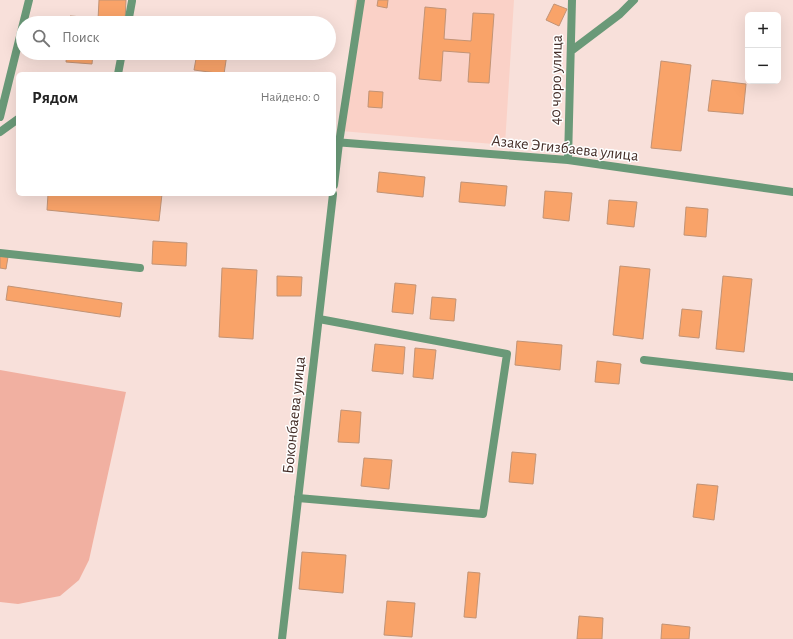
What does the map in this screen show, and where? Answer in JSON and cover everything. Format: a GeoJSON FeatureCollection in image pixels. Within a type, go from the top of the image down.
{"type":"FeatureCollection","features":[{"type":"Feature","properties":{"kind":"street"},"geometry":{"type":"LineString","coordinates":[[24,16],[28,0]]}},
{"type":"Feature","properties":{"kind":"street"},"geometry":{"type":"LineString","coordinates":[[336,143],[361,0]]}},
{"type":"Feature","properties":{"kind":"street","name":"40 чоро улица"},"geometry":{"type":"LineString","coordinates":[[568,160],[572,0]]}},
{"type":"Feature","properties":{"kind":"street"},"geometry":{"type":"LineString","coordinates":[[571,51],[620,14],[634,0]]}},
{"type":"Feature","properties":{"kind":"street"},"geometry":{"type":"LineString","coordinates":[[129,16],[132,1]]}},
{"type":"Feature","properties":{"kind":"street"},"geometry":{"type":"LineString","coordinates":[[0,117],[16,50]]}},
{"type":"Feature","properties":{"kind":"street"},"geometry":{"type":"LineString","coordinates":[[118,72],[121,60]]}},
{"type":"Feature","properties":{"kind":"street"},"geometry":{"type":"LineString","coordinates":[[0,132],[16,120]]}},
{"type":"Feature","properties":{"kind":"street","name":"Азаке Эгизбаева улица"},"geometry":{"type":"LineString","coordinates":[[336,143],[568,160],[793,192]]}},
{"type":"Feature","properties":{"kind":"street","name":"Боконбаева улица"},"geometry":{"type":"LineString","coordinates":[[282,639],[333,196]]}},
{"type":"Feature","properties":{"kind":"street"},"geometry":{"type":"LineString","coordinates":[[0,252],[140,268]]}},
{"type":"Feature","properties":{"kind":"street"},"geometry":{"type":"LineString","coordinates":[[298,498],[483,514],[507,354],[319,319]]}},
{"type":"Feature","properties":{"kind":"street"},"geometry":{"type":"LineString","coordinates":[[644,360],[793,377]]}},
{"type":"Feature","properties":{"kind":"shaded area"},"geometry":{"type":"Polygon","coordinates":[[[355,0],[514,0],[505,145],[341,131],[355,0]]]}},
{"type":"Feature","properties":{"kind":"shaded area"},"geometry":{"type":"Polygon","coordinates":[[[0,370],[126,392],[89,560],[79,580],[60,596],[18,604],[0,602],[0,370]]]}},
{"type":"Feature","properties":{"kind":"building"},"geometry":{"type":"Polygon","coordinates":[[[99,0],[126,0],[125,16],[98,16],[99,0]]]}},
{"type":"Feature","properties":{"kind":"building"},"geometry":{"type":"Polygon","coordinates":[[[378,0],[388,0],[387,8],[377,6],[378,0]]]}},
{"type":"Feature","properties":{"kind":"building"},"geometry":{"type":"Polygon","coordinates":[[[554,4],[567,9],[559,26],[546,20],[554,4]]]}},
{"type":"Feature","properties":{"kind":"building"},"geometry":{"type":"Polygon","coordinates":[[[425,7],[446,9],[444,39],[471,41],[473,13],[494,14],[489,83],[468,82],[470,53],[443,51],[441,81],[419,79],[425,7]]]}},
{"type":"Feature","properties":{"kind":"building"},"geometry":{"type":"Polygon","coordinates":[[[66,60],[92,60],[92,64],[66,62],[66,60]]]}},
{"type":"Feature","properties":{"kind":"building"},"geometry":{"type":"Polygon","coordinates":[[[196,60],[226,60],[224,72],[194,70],[196,60]]]}},
{"type":"Feature","properties":{"kind":"building"},"geometry":{"type":"Polygon","coordinates":[[[661,61],[691,65],[681,151],[651,148],[661,61]]]}},
{"type":"Feature","properties":{"kind":"building"},"geometry":{"type":"Polygon","coordinates":[[[712,80],[746,84],[743,114],[708,111],[712,80]]]}},
{"type":"Feature","properties":{"kind":"building"},"geometry":{"type":"Polygon","coordinates":[[[369,91],[383,92],[382,108],[368,107],[369,91]]]}},
{"type":"Feature","properties":{"kind":"building"},"geometry":{"type":"Polygon","coordinates":[[[379,172],[425,177],[423,197],[377,192],[379,172]]]}},
{"type":"Feature","properties":{"kind":"building"},"geometry":{"type":"Polygon","coordinates":[[[461,182],[507,186],[505,206],[459,202],[461,182]]]}},
{"type":"Feature","properties":{"kind":"building"},"geometry":{"type":"Polygon","coordinates":[[[545,191],[572,193],[569,221],[543,218],[545,191]]]}},
{"type":"Feature","properties":{"kind":"building"},"geometry":{"type":"Polygon","coordinates":[[[48,196],[162,196],[159,221],[47,210],[48,196]]]}},
{"type":"Feature","properties":{"kind":"building"},"geometry":{"type":"Polygon","coordinates":[[[609,200],[637,202],[634,227],[607,224],[609,200]]]}},
{"type":"Feature","properties":{"kind":"building"},"geometry":{"type":"Polygon","coordinates":[[[686,207],[708,209],[706,237],[684,235],[686,207]]]}},
{"type":"Feature","properties":{"kind":"building"},"geometry":{"type":"Polygon","coordinates":[[[153,241],[187,243],[186,266],[152,264],[153,241]]]}},
{"type":"Feature","properties":{"kind":"building"},"geometry":{"type":"Polygon","coordinates":[[[0,256],[8,257],[6,269],[0,268],[0,256]]]}},
{"type":"Feature","properties":{"kind":"building"},"geometry":{"type":"Polygon","coordinates":[[[620,266],[650,269],[643,339],[613,335],[620,266]]]}},
{"type":"Feature","properties":{"kind":"building"},"geometry":{"type":"Polygon","coordinates":[[[222,268],[257,270],[253,339],[219,337],[222,268]]]}},
{"type":"Feature","properties":{"kind":"building"},"geometry":{"type":"Polygon","coordinates":[[[277,276],[302,277],[301,296],[277,296],[277,276]]]}},
{"type":"Feature","properties":{"kind":"building"},"geometry":{"type":"Polygon","coordinates":[[[723,276],[752,279],[744,352],[716,349],[723,276]]]}},
{"type":"Feature","properties":{"kind":"building"},"geometry":{"type":"Polygon","coordinates":[[[395,283],[416,285],[413,314],[392,312],[395,283]]]}},
{"type":"Feature","properties":{"kind":"building"},"geometry":{"type":"Polygon","coordinates":[[[8,286],[122,303],[120,317],[6,300],[8,286]]]}},
{"type":"Feature","properties":{"kind":"building"},"geometry":{"type":"Polygon","coordinates":[[[432,297],[456,299],[454,321],[430,319],[432,297]]]}},
{"type":"Feature","properties":{"kind":"building"},"geometry":{"type":"Polygon","coordinates":[[[682,309],[702,311],[699,338],[679,336],[682,309]]]}},
{"type":"Feature","properties":{"kind":"building"},"geometry":{"type":"Polygon","coordinates":[[[517,341],[562,345],[560,370],[515,365],[517,341]]]}},
{"type":"Feature","properties":{"kind":"building"},"geometry":{"type":"Polygon","coordinates":[[[375,344],[405,347],[403,374],[372,371],[375,344]]]}},
{"type":"Feature","properties":{"kind":"building"},"geometry":{"type":"Polygon","coordinates":[[[415,348],[436,350],[433,379],[413,377],[415,348]]]}},
{"type":"Feature","properties":{"kind":"building"},"geometry":{"type":"Polygon","coordinates":[[[597,361],[621,364],[619,384],[595,382],[597,361]]]}},
{"type":"Feature","properties":{"kind":"building"},"geometry":{"type":"Polygon","coordinates":[[[341,410],[361,412],[359,443],[338,442],[341,410]]]}},
{"type":"Feature","properties":{"kind":"building"},"geometry":{"type":"Polygon","coordinates":[[[512,452],[536,454],[533,484],[509,482],[512,452]]]}},
{"type":"Feature","properties":{"kind":"building"},"geometry":{"type":"Polygon","coordinates":[[[364,458],[392,460],[389,489],[361,486],[364,458]]]}},
{"type":"Feature","properties":{"kind":"building"},"geometry":{"type":"Polygon","coordinates":[[[697,484],[718,486],[714,520],[693,517],[697,484]]]}},
{"type":"Feature","properties":{"kind":"building"},"geometry":{"type":"Polygon","coordinates":[[[302,552],[346,555],[343,593],[299,589],[302,552]]]}},
{"type":"Feature","properties":{"kind":"building"},"geometry":{"type":"Polygon","coordinates":[[[468,572],[480,573],[476,618],[464,617],[468,572]]]}},
{"type":"Feature","properties":{"kind":"building"},"geometry":{"type":"Polygon","coordinates":[[[387,601],[415,603],[412,637],[384,635],[387,601]]]}},
{"type":"Feature","properties":{"kind":"building"},"geometry":{"type":"Polygon","coordinates":[[[579,616],[603,618],[602,639],[577,639],[579,616]]]}},
{"type":"Feature","properties":{"kind":"building"},"geometry":{"type":"Polygon","coordinates":[[[662,624],[690,627],[689,639],[661,639],[662,624]]]}}]}
